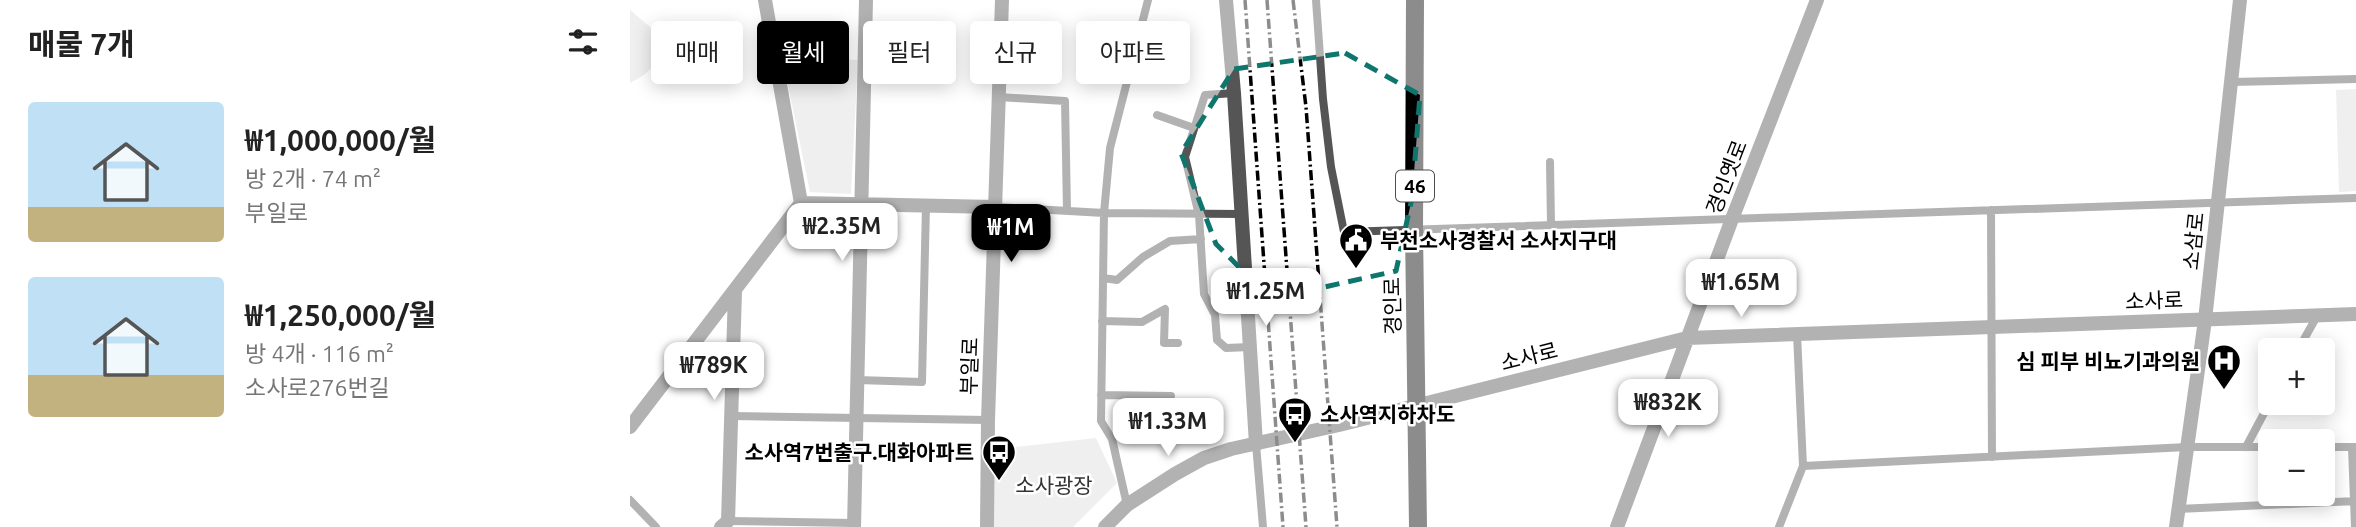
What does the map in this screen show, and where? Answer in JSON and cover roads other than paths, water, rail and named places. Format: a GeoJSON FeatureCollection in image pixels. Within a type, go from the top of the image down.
{"type":"FeatureCollection","features":[{"type":"Feature","properties":{"kind":"main road","name":"경인로"},"geometry":{"type":"LineString","coordinates":[[1415,0],[1414,229],[1418,527]]}},
{"type":"Feature","properties":{"kind":"street"},"geometry":{"type":"LineString","coordinates":[[630,427],[801,203],[765,0]]}},
{"type":"Feature","properties":{"kind":"street"},"geometry":{"type":"LineString","coordinates":[[854,525],[866,0]]}},
{"type":"Feature","properties":{"kind":"street","name":"부일로"},"geometry":{"type":"LineString","coordinates":[[1001,21],[1002,0]]}},
{"type":"Feature","properties":{"kind":"street"},"geometry":{"type":"LineString","coordinates":[[1226,0],[1256,444]]}},
{"type":"Feature","properties":{"kind":"street","name":"경인옛로"},"geometry":{"type":"LineString","coordinates":[[1617,527],[1817,0]]}},
{"type":"Feature","properties":{"kind":"street","name":"소삼로"},"geometry":{"type":"LineString","coordinates":[[2176,527],[2205,320],[2240,0]]}},
{"type":"Feature","properties":{"kind":"street","name":"부일로"},"geometry":{"type":"LineString","coordinates":[[987,527],[999,84]]}},
{"type":"Feature","properties":{"kind":"street"},"geometry":{"type":"LineString","coordinates":[[801,203],[996,207]]}},
{"type":"Feature","properties":{"kind":"street"},"geometry":{"type":"LineString","coordinates":[[725,524],[735,291]]}},
{"type":"Feature","properties":{"kind":"street","name":"소사로"},"geometry":{"type":"LineString","coordinates":[[1105,527],[1127,505],[1204,458],[1231,449],[1687,338],[2356,314]]}},
{"type":"Feature","properties":{"kind":"lane"},"geometry":{"type":"LineString","coordinates":[[1127,505],[1112,439],[1101,421],[1104,213],[1110,148],[1148,0]]}},
{"type":"Feature","properties":{"kind":"lane"},"geometry":{"type":"LineString","coordinates":[[1316,0],[1322,99],[1344,232],[2356,198]]}},
{"type":"Feature","properties":{"kind":"lane"},"geometry":{"type":"LineString","coordinates":[[2231,82],[2356,79]]}},
{"type":"Feature","properties":{"kind":"lane"},"geometry":{"type":"LineString","coordinates":[[1234,93],[1205,95],[1185,157],[1199,215],[1204,294],[1215,315],[1217,340],[1226,348],[1250,347]]}},
{"type":"Feature","properties":{"kind":"lane"},"geometry":{"type":"LineString","coordinates":[[999,97],[1065,101],[1067,211]]}},
{"type":"Feature","properties":{"kind":"lane"},"geometry":{"type":"LineString","coordinates":[[1157,115],[1194,128]]}},
{"type":"Feature","properties":{"kind":"lane"},"geometry":{"type":"LineString","coordinates":[[1550,162],[1551,225]]}},
{"type":"Feature","properties":{"kind":"lane"},"geometry":{"type":"LineString","coordinates":[[857,380],[922,382],[926,205]]}},
{"type":"Feature","properties":{"kind":"lane"},"geometry":{"type":"LineString","coordinates":[[996,207],[1104,213],[1242,214]]}},
{"type":"Feature","properties":{"kind":"lane"},"geometry":{"type":"LineString","coordinates":[[1991,210],[1992,457]]}},
{"type":"Feature","properties":{"kind":"lane"},"geometry":{"type":"LineString","coordinates":[[1103,278],[1117,280],[1143,257],[1170,241],[1201,239]]}},
{"type":"Feature","properties":{"kind":"lane"},"geometry":{"type":"LineString","coordinates":[[1102,321],[1142,322],[1165,309],[1164,343],[1178,343]]}},
{"type":"Feature","properties":{"kind":"lane"},"geometry":{"type":"LineString","coordinates":[[2305,338],[2317,316]]}},
{"type":"Feature","properties":{"kind":"lane"},"geometry":{"type":"LineString","coordinates":[[1779,527],[1802,466],[1797,334]]}},
{"type":"Feature","properties":{"kind":"lane"},"geometry":{"type":"LineString","coordinates":[[1101,396],[1171,396]]}},
{"type":"Feature","properties":{"kind":"lane"},"geometry":{"type":"LineString","coordinates":[[2246,447],[2263,415]]}},
{"type":"Feature","properties":{"kind":"lane"},"geometry":{"type":"LineString","coordinates":[[731,416],[988,420]]}},
{"type":"Feature","properties":{"kind":"lane"},"geometry":{"type":"LineString","coordinates":[[1256,444],[1263,527]]}},
{"type":"Feature","properties":{"kind":"lane"},"geometry":{"type":"LineString","coordinates":[[1802,466],[2187,447],[2258,447]]}},
{"type":"Feature","properties":{"kind":"lane"},"geometry":{"type":"LineString","coordinates":[[2335,447],[2354,447],[2355,527]]}},
{"type":"Feature","properties":{"kind":"lane"},"geometry":{"type":"LineString","coordinates":[[630,500],[656,527]]}},
{"type":"Feature","properties":{"kind":"lane"},"geometry":{"type":"LineString","coordinates":[[2178,509],[2355,501]]}},
{"type":"Feature","properties":{"kind":"lane"},"geometry":{"type":"LineString","coordinates":[[725,524],[854,525]]}},
{"type":"Feature","properties":{"kind":"railway"},"geometry":{"type":"LineString","coordinates":[[1245,0],[1283,527]]}},
{"type":"Feature","properties":{"kind":"railway"},"geometry":{"type":"LineString","coordinates":[[1267,0],[1306,527]]}},
{"type":"Feature","properties":{"kind":"railway"},"geometry":{"type":"LineString","coordinates":[[1293,0],[1306,107],[1337,527]]}},
{"type":"Feature","properties":{"kind":"place","name":"부천소사경찰서 소사지구대"},"geometry":{"type":"Point","coordinates":[1356,270]}},
{"type":"Feature","properties":{"kind":"place","name":"심 피부 비뇨기과의원"},"geometry":{"type":"Point","coordinates":[2224,391]}},
{"type":"Feature","properties":{"kind":"place","name":"소사역지하차도"},"geometry":{"type":"Point","coordinates":[1295,444]}},
{"type":"Feature","properties":{"kind":"place","name":"소사역7번출구.대화아파트"},"geometry":{"type":"Point","coordinates":[999,482]}},
{"type":"Feature","properties":{"kind":"park label","name":"소사광장"},"geometry":{"type":"Point","coordinates":[1054,485]}}]}
